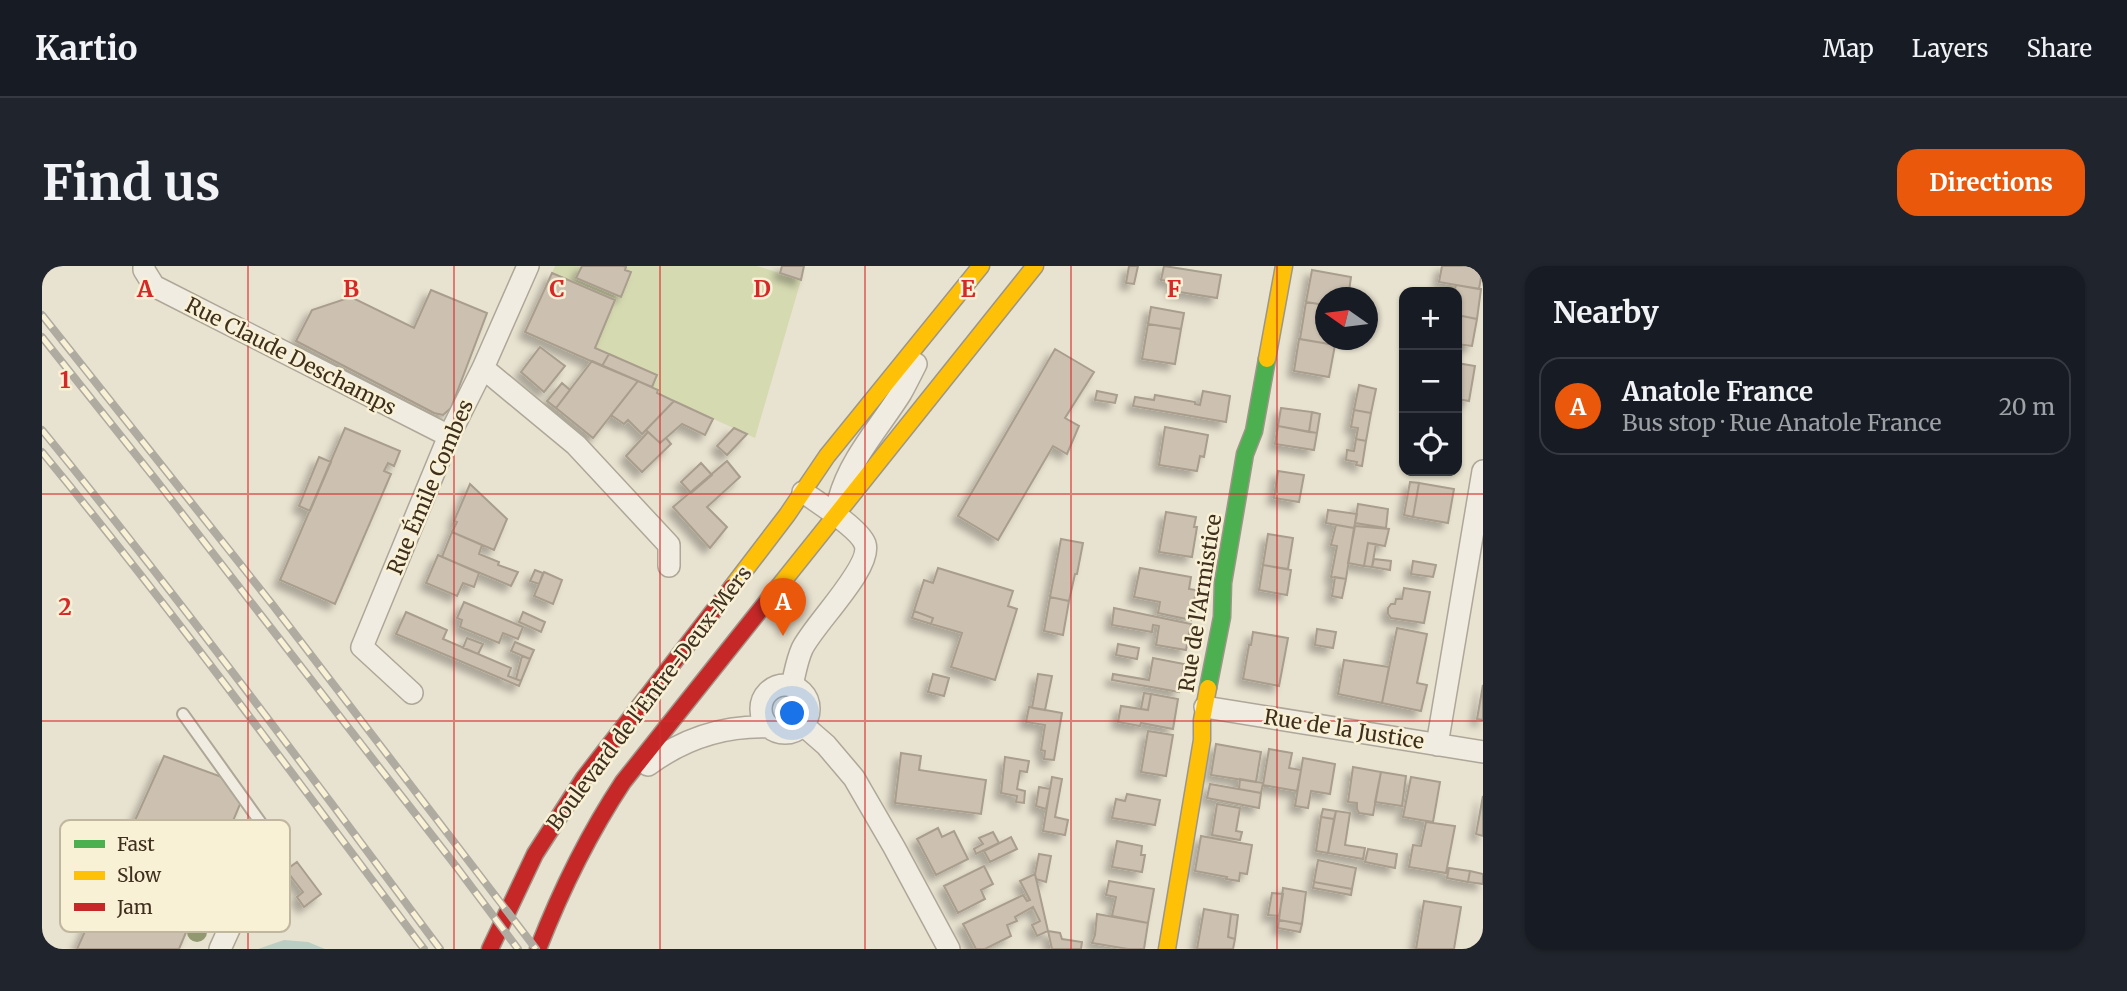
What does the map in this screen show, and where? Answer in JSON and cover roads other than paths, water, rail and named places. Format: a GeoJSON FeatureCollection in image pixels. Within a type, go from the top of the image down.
{"type":"FeatureCollection","features":[{"type":"Feature","properties":{"kind":"main road","name":"Boulevard de l'Entre-Deux-Mers"},"geometry":{"type":"LineString","coordinates":[[490,949],[542,843],[584,778],[803,492],[827,456],[981,266]]}},
{"type":"Feature","properties":{"kind":"main road","name":"Boulevard de l'Entre-Deux-Mers"},"geometry":{"type":"LineString","coordinates":[[538,949],[559,895],[588,836],[623,782],[1035,266]]}},
{"type":"Feature","properties":{"kind":"main road","name":"Rue de l'Armistice"},"geometry":{"type":"LineString","coordinates":[[1167,949],[1202,740],[1202,720],[1222,617],[1223,583],[1245,454],[1254,432],[1284,266]]}},
{"type":"Feature","properties":{"kind":"main road"},"geometry":{"type":"LineString","coordinates":[[555,793],[616,737]]}},
{"type":"Feature","properties":{"kind":"street","name":"Rue Claude Deschamps"},"geometry":{"type":"LineString","coordinates":[[144,266],[154,286],[449,436]]}},
{"type":"Feature","properties":{"kind":"street","name":"Rue Émile Combes"},"geometry":{"type":"LineString","coordinates":[[412,693],[362,647],[449,436],[483,368],[528,266]]}},
{"type":"Feature","properties":{"kind":"street"},"geometry":{"type":"LineString","coordinates":[[836,515],[852,464],[901,392],[942,315]]}},
{"type":"Feature","properties":{"kind":"street"},"geometry":{"type":"LineString","coordinates":[[483,368],[576,445],[669,545],[669,566]]}},
{"type":"Feature","properties":{"kind":"street"},"geometry":{"type":"LineString","coordinates":[[1437,745],[1483,471]]}},
{"type":"Feature","properties":{"kind":"street"},"geometry":{"type":"LineString","coordinates":[[792,685],[802,649],[856,574],[866,552],[861,537],[803,492]]}},
{"type":"Feature","properties":{"kind":"street"},"geometry":{"type":"LineString","coordinates":[[792,685],[803,692],[810,712],[803,725],[798,730],[783,733],[764,721],[761,705],[769,691],[776,686],[792,685]]}},
{"type":"Feature","properties":{"kind":"street","name":"Rue de la Justice"},"geometry":{"type":"LineString","coordinates":[[1205,707],[1483,752]]}},
{"type":"Feature","properties":{"kind":"street"},"geometry":{"type":"LineString","coordinates":[[803,725],[826,745],[854,778],[949,949]]}},
{"type":"Feature","properties":{"kind":"street"},"geometry":{"type":"LineString","coordinates":[[623,782],[691,738],[730,729],[770,727]]}},
{"type":"Feature","properties":{"kind":"street"},"geometry":{"type":"LineString","coordinates":[[220,949],[228,932]]}},
{"type":"Feature","properties":{"kind":"lane"},"geometry":{"type":"LineString","coordinates":[[183,713],[259,820]]}},
{"type":"Feature","properties":{"kind":"railway"},"geometry":{"type":"LineString","coordinates":[[42,315],[272,604],[536,949]]}},
{"type":"Feature","properties":{"kind":"railway"},"geometry":{"type":"LineString","coordinates":[[42,337],[156,480],[518,949]]}},
{"type":"Feature","properties":{"kind":"railway"},"geometry":{"type":"LineString","coordinates":[[42,430],[194,622],[440,949]]}},
{"type":"Feature","properties":{"kind":"railway"},"geometry":{"type":"LineString","coordinates":[[42,452],[188,636],[424,949]]}},
{"type":"Feature","properties":{"kind":"place","name":"Anatole France"},"geometry":{"type":"Point","coordinates":[783,636]}}]}
